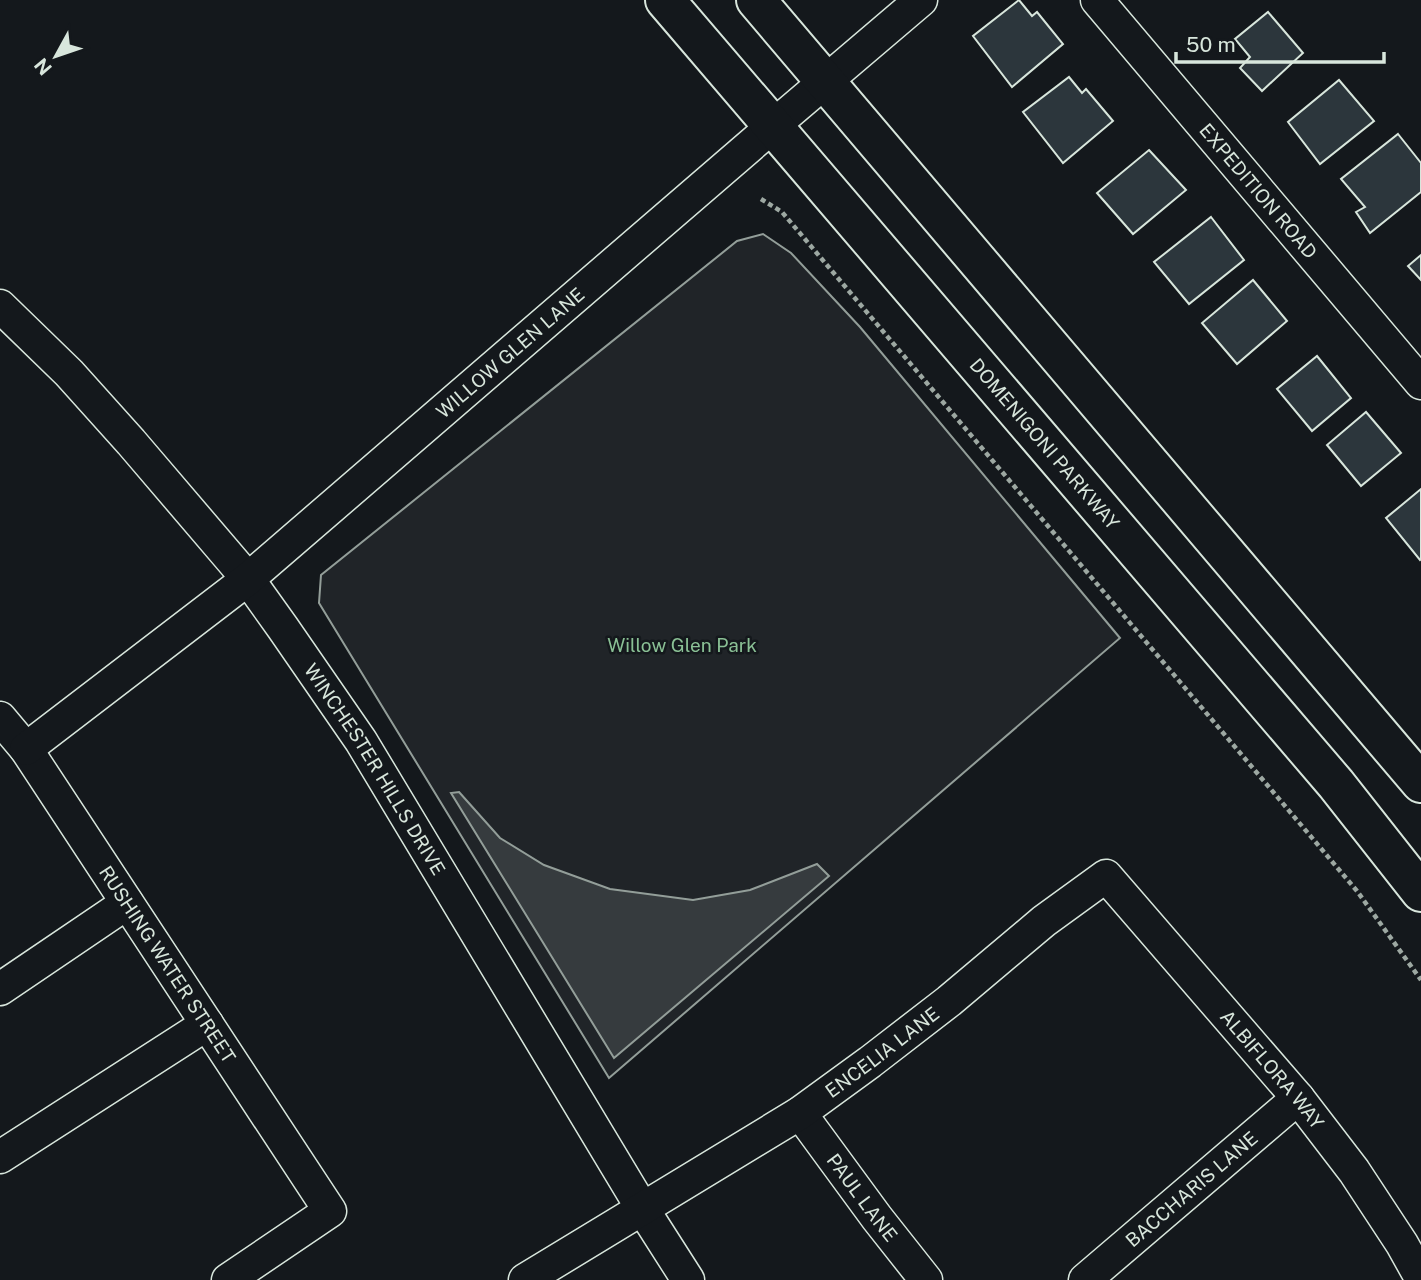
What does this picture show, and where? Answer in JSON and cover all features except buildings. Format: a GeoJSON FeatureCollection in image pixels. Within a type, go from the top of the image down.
{"type":"FeatureCollection","features":[{"type":"Feature","properties":{"kind":"main road","name":"DOMENIGONI PARKWAY"},"geometry":{"type":"LineString","coordinates":[[665,0],[1336,784],[1421,892]]}},
{"type":"Feature","properties":{"kind":"main road"},"geometry":{"type":"LineString","coordinates":[[756,0],[1421,783]]}},
{"type":"Feature","properties":{"kind":"street","name":"WILLOW GLEN LANE"},"geometry":{"type":"LineString","coordinates":[[26,749],[248,579],[921,0]]}},
{"type":"Feature","properties":{"kind":"street","name":"EXPEDITION ROAD"},"geometry":{"type":"LineString","coordinates":[[1097,0],[1421,383]]}},
{"type":"Feature","properties":{"kind":"street","name":"WINCHESTER HILLS DRIVE"},"geometry":{"type":"LineString","coordinates":[[0,306],[69,373],[248,579],[334,700],[688,1280]]}},
{"type":"Feature","properties":{"kind":"street","name":"RUSHING WATER STREET"},"geometry":{"type":"LineString","coordinates":[[0,718],[26,749],[330,1211],[228,1280]]}},
{"type":"Feature","properties":{"kind":"street","name":"ENCELIA LANE"},"geometry":{"type":"LineString","coordinates":[[525,1280],[800,1113],[919,1024],[1044,921],[1107,876]]}},
{"type":"Feature","properties":{"kind":"street","name":"ALBIFLORA WAY"},"geometry":{"type":"LineString","coordinates":[[1107,876],[1298,1098],[1354,1171],[1421,1278]]}},
{"type":"Feature","properties":{"kind":"street"},"geometry":{"type":"LineString","coordinates":[[0,989],[127,903]]}},
{"type":"Feature","properties":{"kind":"street"},"geometry":{"type":"LineString","coordinates":[[0,1157],[207,1024]]}},
{"type":"Feature","properties":{"kind":"street","name":"BACCHARIS LANE"},"geometry":{"type":"LineString","coordinates":[[1086,1280],[1298,1098]]}},
{"type":"Feature","properties":{"kind":"street","name":"PAUL LANE"},"geometry":{"type":"LineString","coordinates":[[800,1113],[926,1280]]}},
{"type":"Feature","properties":{"kind":"path"},"geometry":{"type":"LineString","coordinates":[[761,199],[782,212],[1357,891],[1421,980]]}},
{"type":"Feature","properties":{"kind":"green space","name":"Willow Glen Park"},"geometry":{"type":"Polygon","coordinates":[[[763,234],[791,253],[860,327],[1120,638],[609,1078],[319,603],[321,575],[737,241],[763,234]]]}},
{"type":"Feature","properties":{"kind":"shaded area"},"geometry":{"type":"Polygon","coordinates":[[[459,792],[500,838],[544,865],[610,889],[693,900],[750,890],[817,864],[829,876],[614,1058],[451,793],[459,792]]]}}]}
